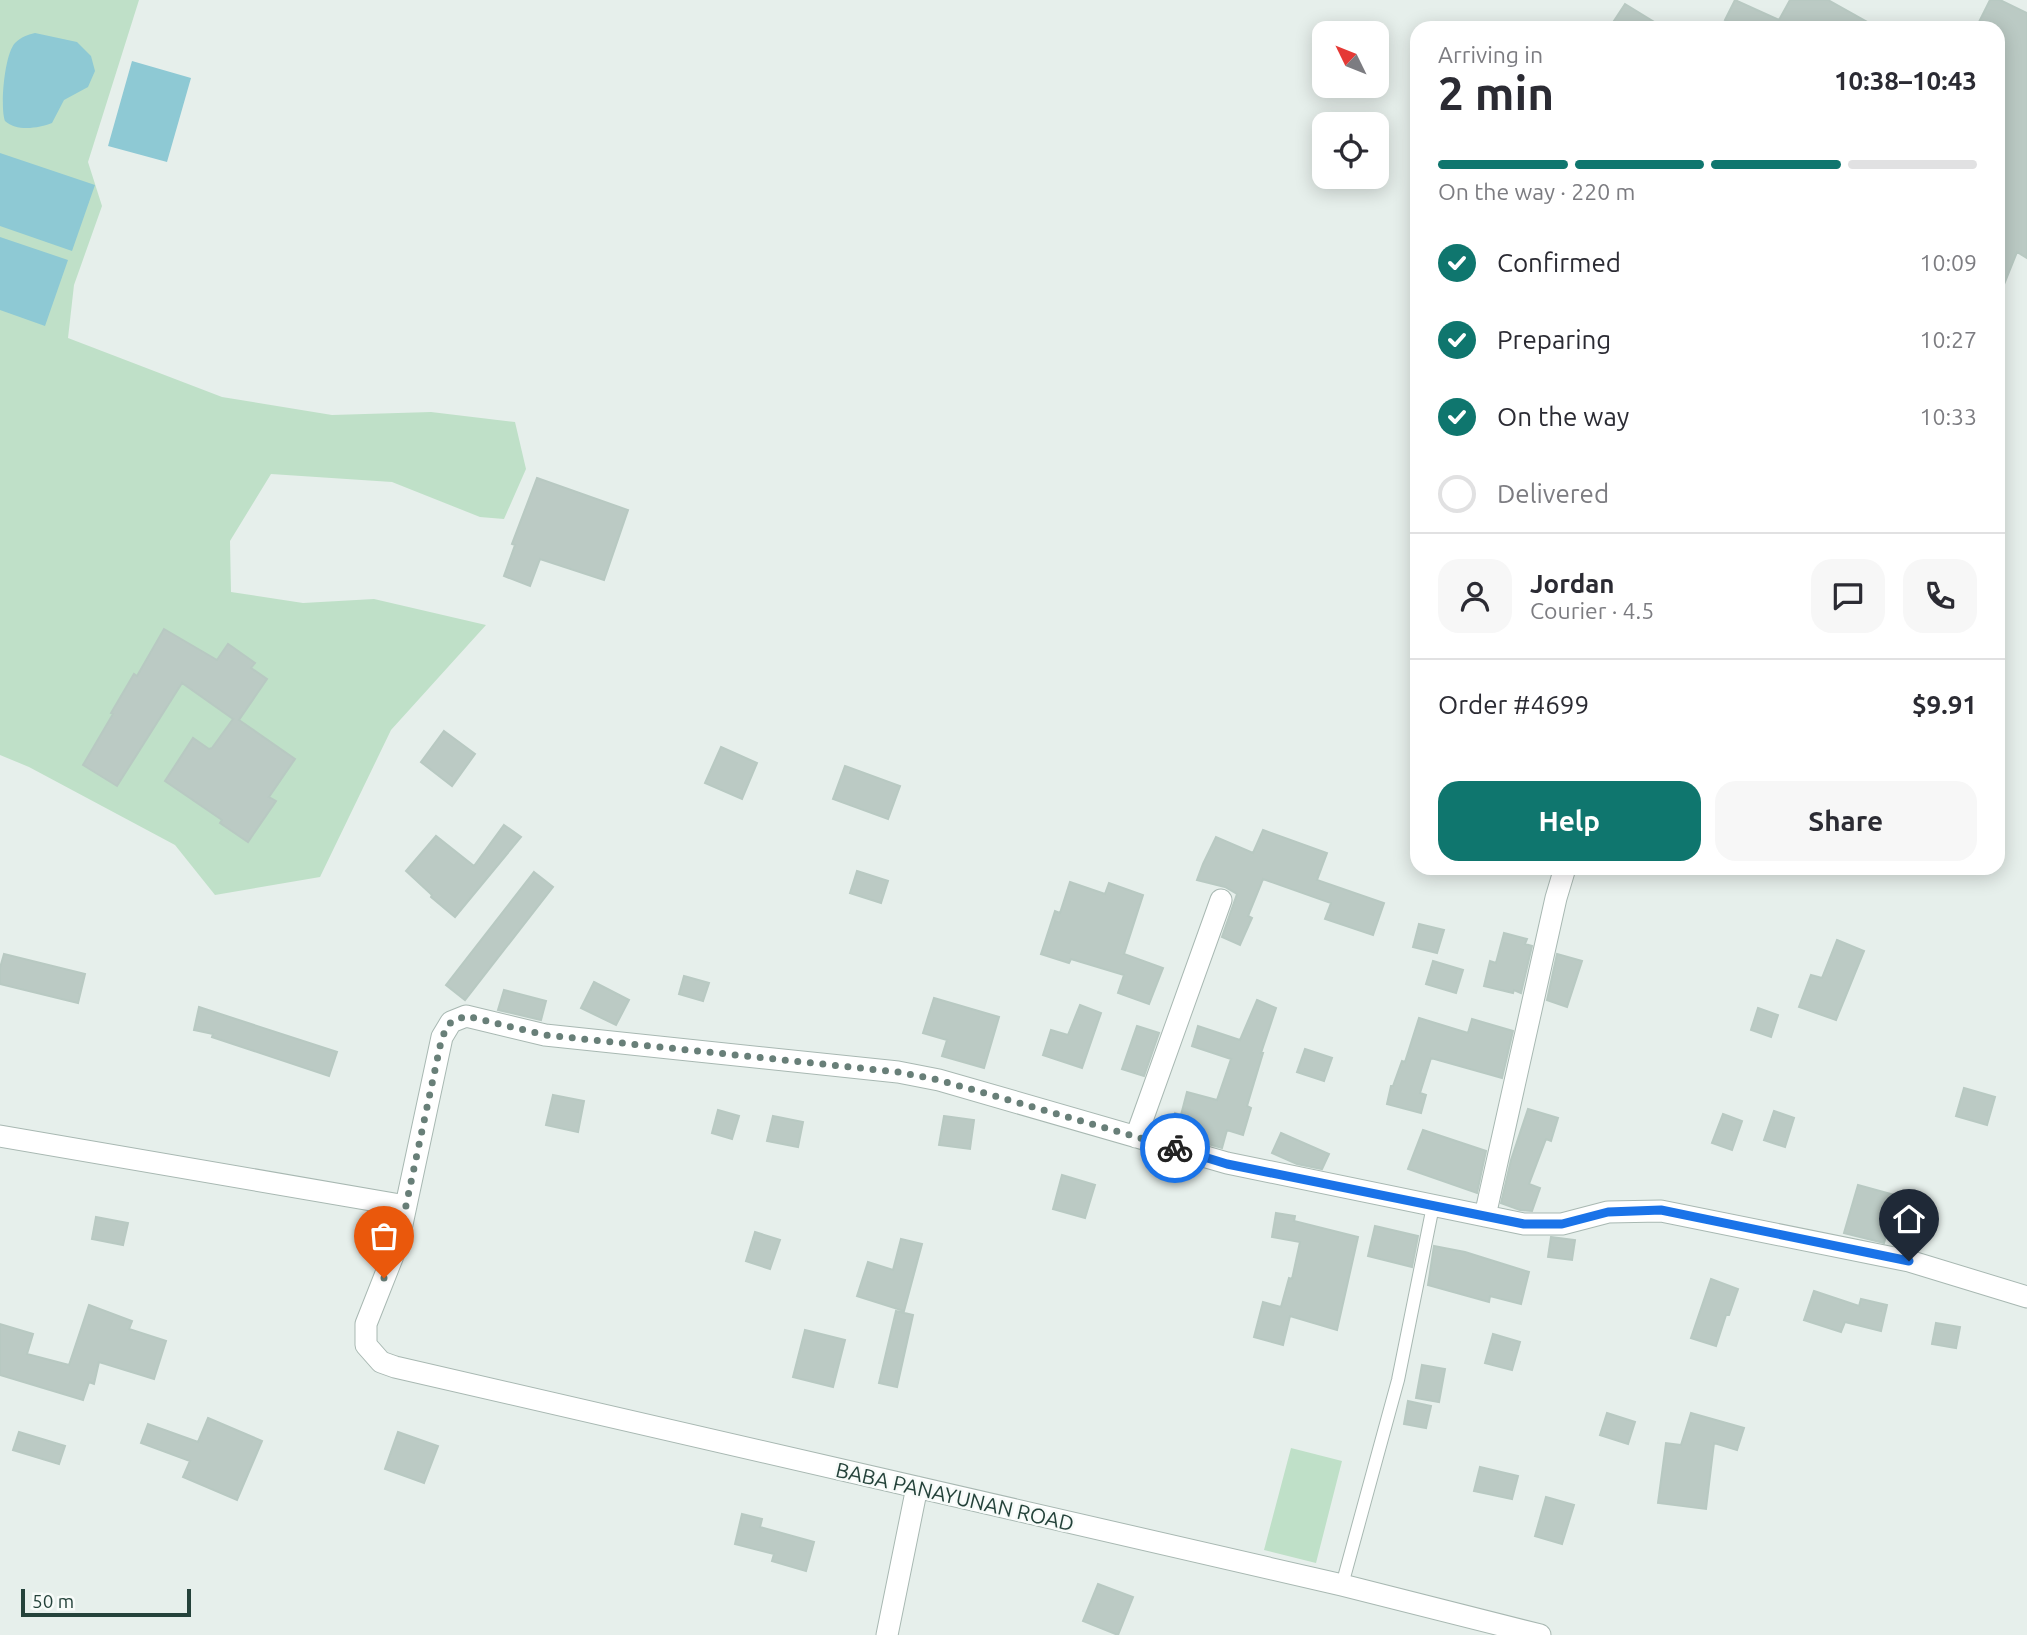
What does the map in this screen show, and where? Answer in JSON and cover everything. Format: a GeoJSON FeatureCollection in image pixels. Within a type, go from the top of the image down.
{"type":"FeatureCollection","features":[{"type":"Feature","properties":{"kind":"street"},"geometry":{"type":"LineString","coordinates":[[1485,1216],[1563,875]]}},
{"type":"Feature","properties":{"kind":"street"},"geometry":{"type":"LineString","coordinates":[[1136,1137],[1221,900]]}},
{"type":"Feature","properties":{"kind":"street"},"geometry":{"type":"LineString","coordinates":[[0,1136],[406,1206],[442,1037],[451,1022],[466,1016],[545,1035],[898,1072],[939,1080],[1227,1164],[1433,1206],[1524,1224],[1562,1224],[1608,1212],[1661,1210],[1909,1261],[2027,1297]]}},
{"type":"Feature","properties":{"kind":"street","name":"BABA PANAYUNAN ROAD"},"geometry":{"type":"LineString","coordinates":[[406,1206],[398,1243],[366,1324],[366,1345],[381,1362],[1342,1585],[1540,1635]]}},
{"type":"Feature","properties":{"kind":"street"},"geometry":{"type":"LineString","coordinates":[[887,1635],[917,1487]]}},
{"type":"Feature","properties":{"kind":"lane"},"geometry":{"type":"LineString","coordinates":[[1342,1585],[1398,1380],[1433,1206]]}},
{"type":"Feature","properties":{"kind":"green space"},"geometry":{"type":"Polygon","coordinates":[[[0,0],[139,0],[88,162],[102,206],[74,285],[68,338],[222,397],[332,415],[431,412],[515,422],[526,469],[504,519],[480,517],[392,482],[271,474],[230,541],[231,592],[303,603],[374,599],[486,625],[391,730],[320,877],[215,895],[175,845],[29,767],[0,755],[0,0]]]}},
{"type":"Feature","properties":{"kind":"green space"},"geometry":{"type":"Polygon","coordinates":[[[1291,1448],[1342,1461],[1316,1563],[1264,1550],[1291,1448]]]}},
{"type":"Feature","properties":{"kind":"water"},"geometry":{"type":"Polygon","coordinates":[[[35,33],[77,42],[91,56],[95,71],[88,87],[64,100],[52,123],[16,127],[5,121],[4,115],[4,82],[8,59],[15,43],[24,36],[35,33]]]}},
{"type":"Feature","properties":{"kind":"water"},"geometry":{"type":"Polygon","coordinates":[[[132,61],[191,78],[167,162],[108,146],[132,61]]]}},
{"type":"Feature","properties":{"kind":"water"},"geometry":{"type":"Polygon","coordinates":[[[0,153],[95,185],[72,251],[0,226],[0,153]]]}},
{"type":"Feature","properties":{"kind":"water"},"geometry":{"type":"Polygon","coordinates":[[[0,237],[68,260],[45,326],[0,310],[0,237]]]}},
{"type":"Feature","properties":{"kind":"building"},"geometry":{"type":"Polygon","coordinates":[[[1735,0],[1779,20],[1790,0],[1828,0],[1866,21],[1727,21],[1725,20],[1735,0]]]}},
{"type":"Feature","properties":{"kind":"building"},"geometry":{"type":"Polygon","coordinates":[[[1990,0],[2000,0],[2027,13],[2027,258],[2017,252],[2005,282],[2005,21],[1980,21],[1990,0]]]}},
{"type":"Feature","properties":{"kind":"building"},"geometry":{"type":"Polygon","coordinates":[[[1625,4],[1653,21],[1614,21],[1625,4]]]}},
{"type":"Feature","properties":{"kind":"building"},"geometry":{"type":"Polygon","coordinates":[[[537,478],[628,510],[604,580],[540,559],[530,586],[504,576],[515,545],[512,544],[537,478]]]}},
{"type":"Feature","properties":{"kind":"building"},"geometry":{"type":"Polygon","coordinates":[[[164,629],[217,660],[228,644],[255,663],[251,668],[267,679],[239,720],[295,759],[269,797],[276,801],[248,842],[220,823],[222,820],[165,781],[193,738],[209,749],[212,748],[233,719],[182,683],[117,786],[83,765],[134,674],[137,676],[164,629]]]}},
{"type":"Feature","properties":{"kind":"building"},"geometry":{"type":"Polygon","coordinates":[[[444,731],[475,754],[452,786],[421,762],[444,731]]]}},
{"type":"Feature","properties":{"kind":"building"},"geometry":{"type":"Polygon","coordinates":[[[721,747],[757,763],[742,799],[705,783],[721,747]]]}},
{"type":"Feature","properties":{"kind":"building"},"geometry":{"type":"Polygon","coordinates":[[[845,766],[900,786],[888,819],[833,799],[845,766]]]}},
{"type":"Feature","properties":{"kind":"building"},"geometry":{"type":"Polygon","coordinates":[[[504,825],[521,837],[455,917],[406,871],[436,836],[474,866],[504,825]]]}},
{"type":"Feature","properties":{"kind":"building"},"geometry":{"type":"Polygon","coordinates":[[[1263,830],[1327,853],[1317,880],[1384,903],[1373,935],[1325,919],[1331,903],[1263,879],[1248,916],[1252,918],[1240,945],[1222,937],[1237,894],[1225,887],[1197,880],[1203,864],[1216,837],[1253,853],[1263,830]]]}},
{"type":"Feature","properties":{"kind":"building"},"geometry":{"type":"Polygon","coordinates":[[[857,871],[888,881],[881,903],[850,893],[857,871]]]}},
{"type":"Feature","properties":{"kind":"building"},"geometry":{"type":"Polygon","coordinates":[[[534,872],[553,887],[465,1000],[446,985],[534,872]]]}},
{"type":"Feature","properties":{"kind":"building"},"geometry":{"type":"Polygon","coordinates":[[[1070,882],[1105,894],[1109,883],[1143,895],[1124,954],[1163,968],[1149,1004],[1118,993],[1124,975],[1071,959],[1069,963],[1041,954],[1055,911],[1060,913],[1070,882]]]}},
{"type":"Feature","properties":{"kind":"building"},"geometry":{"type":"Polygon","coordinates":[[[1419,924],[1444,930],[1437,953],[1413,947],[1419,924]]]}},
{"type":"Feature","properties":{"kind":"building"},"geometry":{"type":"Polygon","coordinates":[[[1504,933],[1527,939],[1525,944],[1532,946],[1521,993],[1484,986],[1490,961],[1496,963],[1504,933]]]}},
{"type":"Feature","properties":{"kind":"building"},"geometry":{"type":"Polygon","coordinates":[[[1837,940],[1864,951],[1836,1020],[1799,1007],[1811,975],[1822,978],[1837,940]]]}},
{"type":"Feature","properties":{"kind":"building"},"geometry":{"type":"Polygon","coordinates":[[[4,954],[85,974],[78,1003],[0,984],[0,968],[4,954]]]}},
{"type":"Feature","properties":{"kind":"building"},"geometry":{"type":"Polygon","coordinates":[[[1557,954],[1582,961],[1567,1007],[1547,1000],[1557,954]]]}},
{"type":"Feature","properties":{"kind":"building"},"geometry":{"type":"Polygon","coordinates":[[[1433,961],[1463,970],[1456,993],[1426,984],[1433,961]]]}},
{"type":"Feature","properties":{"kind":"building"},"geometry":{"type":"Polygon","coordinates":[[[684,976],[709,983],[703,1001],[679,994],[684,976]]]}},
{"type":"Feature","properties":{"kind":"building"},"geometry":{"type":"Polygon","coordinates":[[[594,982],[629,1000],[616,1025],[581,1008],[594,982]]]}},
{"type":"Feature","properties":{"kind":"building"},"geometry":{"type":"Polygon","coordinates":[[[504,990],[546,1001],[541,1020],[498,1010],[504,990]]]}},
{"type":"Feature","properties":{"kind":"building"},"geometry":{"type":"Polygon","coordinates":[[[934,998],[999,1017],[984,1068],[942,1056],[947,1040],[923,1033],[934,998]]]}},
{"type":"Feature","properties":{"kind":"building"},"geometry":{"type":"Polygon","coordinates":[[[1257,1000],[1276,1008],[1247,1106],[1251,1108],[1243,1135],[1227,1130],[1222,1148],[1170,1133],[1175,1113],[1181,1115],[1187,1092],[1217,1100],[1231,1059],[1192,1046],[1198,1026],[1240,1040],[1257,1000]]]}},
{"type":"Feature","properties":{"kind":"building"},"geometry":{"type":"Polygon","coordinates":[[[1080,1005],[1101,1013],[1082,1068],[1043,1055],[1051,1030],[1068,1035],[1080,1005]]]}},
{"type":"Feature","properties":{"kind":"building"},"geometry":{"type":"Polygon","coordinates":[[[199,1007],[337,1052],[329,1076],[212,1037],[213,1034],[194,1030],[199,1007]]]}},
{"type":"Feature","properties":{"kind":"building"},"geometry":{"type":"Polygon","coordinates":[[[1758,1008],[1778,1015],[1771,1037],[1751,1030],[1758,1008]]]}},
{"type":"Feature","properties":{"kind":"building"},"geometry":{"type":"Polygon","coordinates":[[[1419,1018],[1468,1033],[1472,1019],[1513,1031],[1502,1078],[1431,1058],[1420,1093],[1426,1095],[1421,1113],[1387,1104],[1391,1086],[1402,1061],[1405,1062],[1419,1018]]]}},
{"type":"Feature","properties":{"kind":"building"},"geometry":{"type":"Polygon","coordinates":[[[1137,1026],[1159,1033],[1144,1076],[1122,1069],[1137,1026]]]}},
{"type":"Feature","properties":{"kind":"building"},"geometry":{"type":"Polygon","coordinates":[[[1305,1049],[1332,1058],[1324,1081],[1297,1072],[1305,1049]]]}},
{"type":"Feature","properties":{"kind":"building"},"geometry":{"type":"Polygon","coordinates":[[[1964,1088],[1995,1097],[1987,1125],[1956,1116],[1964,1088]]]}},
{"type":"Feature","properties":{"kind":"building"},"geometry":{"type":"Polygon","coordinates":[[[553,1095],[584,1101],[578,1132],[546,1125],[553,1095]]]}},
{"type":"Feature","properties":{"kind":"building"},"geometry":{"type":"Polygon","coordinates":[[[1528,1109],[1558,1118],[1551,1141],[1546,1139],[1529,1184],[1540,1188],[1532,1211],[1501,1203],[1511,1160],[1528,1109]]]}},
{"type":"Feature","properties":{"kind":"building"},"geometry":{"type":"Polygon","coordinates":[[[718,1110],[739,1116],[732,1139],[712,1133],[718,1110]]]}},
{"type":"Feature","properties":{"kind":"building"},"geometry":{"type":"Polygon","coordinates":[[[1774,1111],[1794,1118],[1785,1147],[1764,1140],[1774,1111]]]}},
{"type":"Feature","properties":{"kind":"building"},"geometry":{"type":"Polygon","coordinates":[[[1723,1114],[1742,1121],[1732,1150],[1712,1143],[1723,1114]]]}},
{"type":"Feature","properties":{"kind":"building"},"geometry":{"type":"Polygon","coordinates":[[[773,1116],[803,1122],[798,1147],[767,1141],[773,1116]]]}},
{"type":"Feature","properties":{"kind":"building"},"geometry":{"type":"Polygon","coordinates":[[[944,1116],[974,1120],[970,1149],[939,1145],[944,1116]]]}},
{"type":"Feature","properties":{"kind":"building"},"geometry":{"type":"Polygon","coordinates":[[[1423,1130],[1486,1151],[1477,1193],[1408,1169],[1423,1130]]]}},
{"type":"Feature","properties":{"kind":"building"},"geometry":{"type":"Polygon","coordinates":[[[1281,1133],[1329,1154],[1322,1169],[1297,1164],[1272,1153],[1281,1133]]]}},
{"type":"Feature","properties":{"kind":"building"},"geometry":{"type":"Polygon","coordinates":[[[1062,1175],[1095,1185],[1085,1218],[1053,1209],[1062,1175]]]}},
{"type":"Feature","properties":{"kind":"building"},"geometry":{"type":"Polygon","coordinates":[[[1858,1185],[1898,1196],[1884,1243],[1844,1233],[1858,1185]]]}},
{"type":"Feature","properties":{"kind":"building"},"geometry":{"type":"Polygon","coordinates":[[[1276,1213],[1295,1216],[1294,1221],[1358,1237],[1337,1330],[1290,1316],[1283,1345],[1254,1337],[1263,1302],[1281,1307],[1289,1278],[1292,1279],[1300,1242],[1272,1237],[1276,1213]]]}},
{"type":"Feature","properties":{"kind":"building"},"geometry":{"type":"Polygon","coordinates":[[[96,1217],[128,1223],[123,1245],[92,1239],[96,1217]]]}},
{"type":"Feature","properties":{"kind":"building"},"geometry":{"type":"Polygon","coordinates":[[[1375,1226],[1418,1236],[1412,1267],[1368,1256],[1375,1226]]]}},
{"type":"Feature","properties":{"kind":"building"},"geometry":{"type":"Polygon","coordinates":[[[755,1232],[780,1240],[770,1269],[746,1261],[755,1232]]]}},
{"type":"Feature","properties":{"kind":"building"},"geometry":{"type":"Polygon","coordinates":[[[1551,1237],[1575,1240],[1572,1260],[1548,1257],[1551,1237]]]}},
{"type":"Feature","properties":{"kind":"building"},"geometry":{"type":"Polygon","coordinates":[[[901,1239],[922,1244],[904,1311],[857,1296],[868,1262],[893,1270],[901,1239]]]}},
{"type":"Feature","properties":{"kind":"building"},"geometry":{"type":"Polygon","coordinates":[[[1434,1246],[1465,1252],[1529,1272],[1521,1304],[1490,1296],[1489,1302],[1428,1285],[1434,1246]]]}},
{"type":"Feature","properties":{"kind":"building"},"geometry":{"type":"Polygon","coordinates":[[[1711,1279],[1738,1289],[1716,1346],[1691,1338],[1711,1279]]]}},
{"type":"Feature","properties":{"kind":"building"},"geometry":{"type":"Polygon","coordinates":[[[1814,1291],[1859,1306],[1861,1299],[1887,1305],[1881,1331],[1845,1322],[1841,1332],[1804,1320],[1814,1291]]]}},
{"type":"Feature","properties":{"kind":"building"},"geometry":{"type":"Polygon","coordinates":[[[89,1305],[132,1321],[129,1329],[166,1341],[154,1379],[99,1362],[94,1384],[89,1382],[83,1400],[0,1375],[0,1324],[33,1334],[27,1354],[69,1365],[89,1305]]]}},
{"type":"Feature","properties":{"kind":"building"},"geometry":{"type":"Polygon","coordinates":[[[896,1311],[913,1315],[897,1387],[879,1383],[896,1311]]]}},
{"type":"Feature","properties":{"kind":"building"},"geometry":{"type":"Polygon","coordinates":[[[1936,1323],[1960,1327],[1956,1348],[1932,1344],[1936,1323]]]}},
{"type":"Feature","properties":{"kind":"building"},"geometry":{"type":"Polygon","coordinates":[[[805,1330],[845,1340],[833,1387],[793,1377],[805,1330]]]}},
{"type":"Feature","properties":{"kind":"building"},"geometry":{"type":"Polygon","coordinates":[[[1493,1334],[1520,1342],[1512,1370],[1485,1363],[1493,1334]]]}},
{"type":"Feature","properties":{"kind":"building"},"geometry":{"type":"Polygon","coordinates":[[[1422,1365],[1445,1369],[1439,1402],[1416,1398],[1422,1365]]]}},
{"type":"Feature","properties":{"kind":"building"},"geometry":{"type":"Polygon","coordinates":[[[1408,1401],[1431,1406],[1426,1428],[1404,1424],[1408,1401]]]}},
{"type":"Feature","properties":{"kind":"building"},"geometry":{"type":"Polygon","coordinates":[[[1607,1413],[1635,1422],[1628,1444],[1600,1435],[1607,1413]]]}},
{"type":"Feature","properties":{"kind":"building"},"geometry":{"type":"Polygon","coordinates":[[[1691,1413],[1744,1428],[1737,1450],[1714,1443],[1706,1509],[1658,1503],[1666,1443],[1681,1445],[1691,1413]]]}},
{"type":"Feature","properties":{"kind":"building"},"geometry":{"type":"Polygon","coordinates":[[[208,1418],[262,1441],[237,1500],[183,1477],[190,1461],[141,1443],[148,1424],[198,1442],[208,1418]]]}},
{"type":"Feature","properties":{"kind":"building"},"geometry":{"type":"Polygon","coordinates":[[[19,1432],[65,1446],[59,1464],[13,1450],[19,1432]]]}},
{"type":"Feature","properties":{"kind":"building"},"geometry":{"type":"Polygon","coordinates":[[[398,1432],[438,1446],[424,1483],[385,1469],[398,1432]]]}},
{"type":"Feature","properties":{"kind":"building"},"geometry":{"type":"Polygon","coordinates":[[[1480,1467],[1518,1476],[1512,1499],[1474,1491],[1480,1467]]]}},
{"type":"Feature","properties":{"kind":"building"},"geometry":{"type":"Polygon","coordinates":[[[1546,1497],[1574,1505],[1562,1544],[1535,1536],[1546,1497]]]}},
{"type":"Feature","properties":{"kind":"building"},"geometry":{"type":"Polygon","coordinates":[[[742,1514],[762,1519],[760,1527],[814,1542],[806,1571],[772,1561],[774,1554],[735,1544],[742,1514]]]}},
{"type":"Feature","properties":{"kind":"building"},"geometry":{"type":"Polygon","coordinates":[[[1098,1584],[1133,1597],[1118,1635],[1083,1621],[1098,1584]]]}},
{"type":"Feature","properties":{"kind":"way so far"},"geometry":{"type":"LineString","coordinates":[[384,1278],[398,1243],[442,1037],[451,1022],[466,1016],[545,1035],[898,1072],[939,1080],[1175,1148]]}},
{"type":"Feature","properties":{"kind":"route"},"geometry":{"type":"LineString","coordinates":[[1175,1148],[1227,1164],[1524,1224],[1562,1224],[1608,1212],[1661,1210],[1909,1261]]}}]}
